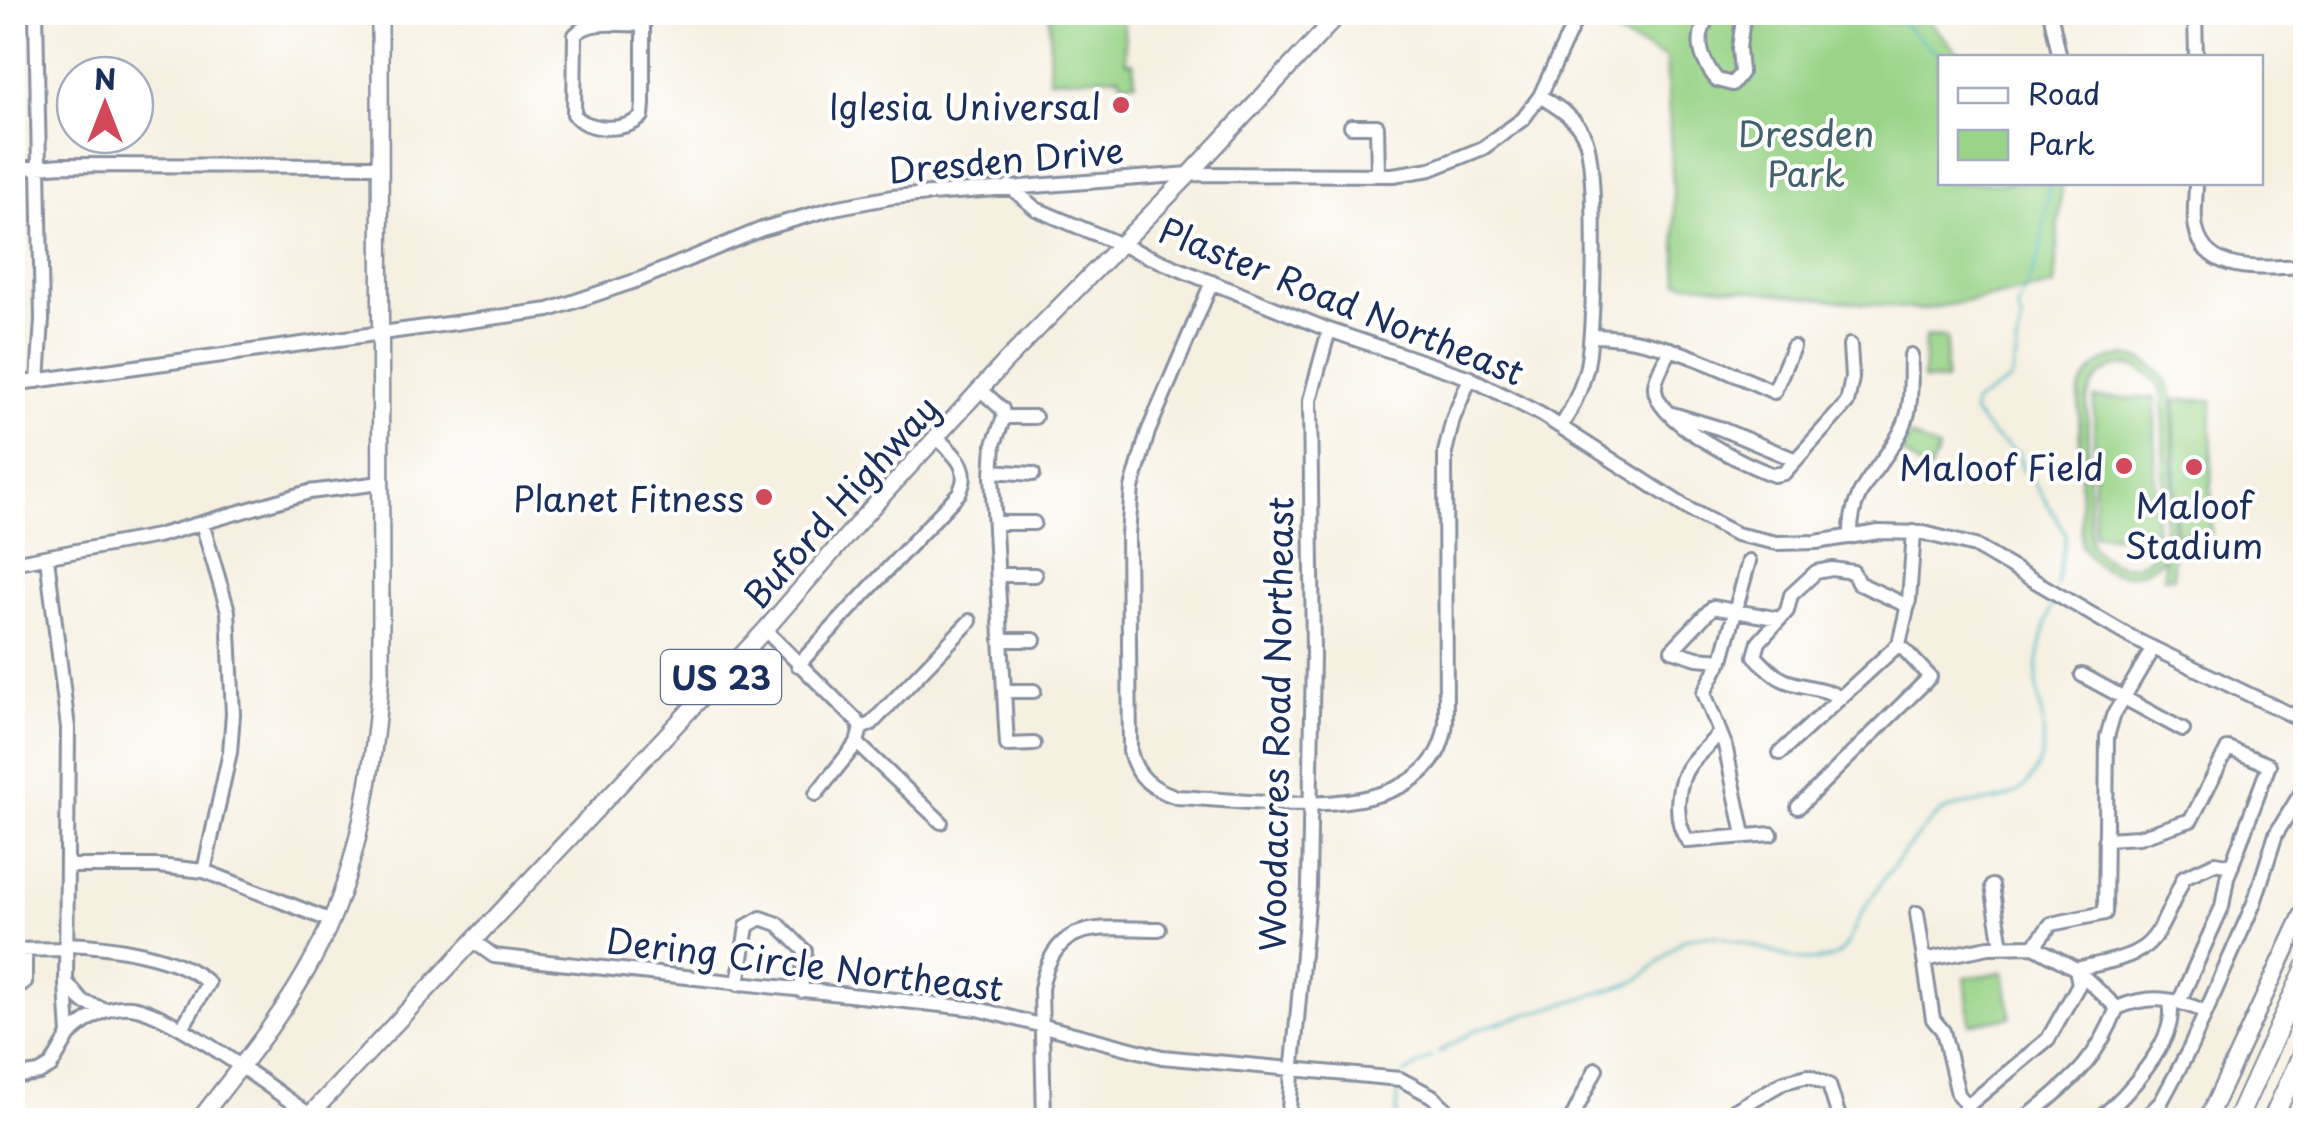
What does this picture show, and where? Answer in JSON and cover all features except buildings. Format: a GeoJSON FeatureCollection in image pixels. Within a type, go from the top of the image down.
{"type":"FeatureCollection","features":[{"type":"Feature","properties":{"kind":"highway"},"geometry":{"type":"LineString","coordinates":[[2237,1120],[2306,966]]}},
{"type":"Feature","properties":{"kind":"highway"},"geometry":{"type":"LineString","coordinates":[[2272,1120],[2306,1046]]}},
{"type":"Feature","properties":{"kind":"main road"},"geometry":{"type":"LineString","coordinates":[[199,1120],[280,1014],[307,971],[338,902],[354,846],[378,710],[382,483],[380,12]]}},
{"type":"Feature","properties":{"kind":"main road","name":"Buford Highway"},"geometry":{"type":"LineString","coordinates":[[308,1118],[765,630],[936,437],[1340,12]]}},
{"type":"Feature","properties":{"kind":"main road"},"geometry":{"type":"LineString","coordinates":[[2207,1120],[2306,906]]}},
{"type":"Feature","properties":{"kind":"street"},"geometry":{"type":"LineString","coordinates":[[36,12],[42,320],[38,381]]}},
{"type":"Feature","properties":{"kind":"street","name":"Dresden Drive"},"geometry":{"type":"LineString","coordinates":[[12,384],[533,312],[580,302],[762,230],[834,208],[928,192],[1190,174],[1378,175],[1439,167],[1483,148],[1523,119],[1540,96],[1579,12]]}},
{"type":"Feature","properties":{"kind":"street"},"geometry":{"type":"LineString","coordinates":[[1712,12],[1701,28],[1701,56],[1717,80],[1732,84],[1741,73],[1738,48],[1744,12]]}},
{"type":"Feature","properties":{"kind":"street"},"geometry":{"type":"LineString","coordinates":[[2050,12],[2059,55]]}},
{"type":"Feature","properties":{"kind":"street"},"geometry":{"type":"LineString","coordinates":[[2196,12],[2196,55]]}},
{"type":"Feature","properties":{"kind":"street"},"geometry":{"type":"LineString","coordinates":[[643,19],[642,116],[628,126],[590,126],[578,120],[574,114],[575,34],[581,27],[643,19]]}},
{"type":"Feature","properties":{"kind":"street"},"geometry":{"type":"LineString","coordinates":[[1540,96],[1577,125],[1589,149],[1592,168],[1591,336],[1581,387],[1561,426]]}},
{"type":"Feature","properties":{"kind":"street"},"geometry":{"type":"LineString","coordinates":[[1351,126],[1378,126],[1378,175]]}},
{"type":"Feature","properties":{"kind":"street"},"geometry":{"type":"LineString","coordinates":[[12,169],[379,166]]}},
{"type":"Feature","properties":{"kind":"street"},"geometry":{"type":"LineString","coordinates":[[2196,185],[2195,222],[2200,240],[2216,259],[2240,267],[2306,266]]}},
{"type":"Feature","properties":{"kind":"street","name":"Plaster Road Northeast"},"geometry":{"type":"LineString","coordinates":[[1009,186],[1036,209],[1329,330],[1470,378],[1561,426],[1701,516],[1745,537],[1777,543],[1914,532],[1975,546],[2153,648],[2306,722]]}},
{"type":"Feature","properties":{"kind":"street"},"geometry":{"type":"LineString","coordinates":[[1212,282],[1148,432],[1132,488],[1128,566],[1130,751],[1134,768],[1144,779],[1177,798],[1311,803],[1363,800],[1408,784],[1434,760],[1445,740],[1445,452],[1470,378]]}},
{"type":"Feature","properties":{"kind":"street","name":"Woodacres Road Northeast"},"geometry":{"type":"LineString","coordinates":[[1288,1120],[1309,887],[1313,654],[1310,400],[1329,330]]}},
{"type":"Feature","properties":{"kind":"street"},"geometry":{"type":"LineString","coordinates":[[1591,336],[1618,336],[1671,349],[1774,392],[1793,346]]}},
{"type":"Feature","properties":{"kind":"street"},"geometry":{"type":"LineString","coordinates":[[1671,349],[1655,385],[1657,396],[1670,414],[1694,435],[1774,475],[1784,473],[1847,403],[1852,378],[1850,345]]}},
{"type":"Feature","properties":{"kind":"street"},"geometry":{"type":"LineString","coordinates":[[1851,536],[1852,506],[1908,413],[1911,354]]}},
{"type":"Feature","properties":{"kind":"street"},"geometry":{"type":"LineString","coordinates":[[980,390],[1002,409],[1004,417],[994,444],[992,471],[1007,745],[1034,744]]}},
{"type":"Feature","properties":{"kind":"street"},"geometry":{"type":"LineString","coordinates":[[1670,414],[1719,428],[1796,460]]}},
{"type":"Feature","properties":{"kind":"street"},"geometry":{"type":"LineString","coordinates":[[1004,417],[1035,417]]}},
{"type":"Feature","properties":{"kind":"street"},"geometry":{"type":"LineString","coordinates":[[798,665],[959,494],[966,482],[964,465],[936,437]]}},
{"type":"Feature","properties":{"kind":"street"},"geometry":{"type":"LineString","coordinates":[[992,471],[1033,474]]}},
{"type":"Feature","properties":{"kind":"street"},"geometry":{"type":"LineString","coordinates":[[12,563],[157,536],[280,499],[382,483]]}},
{"type":"Feature","properties":{"kind":"street"},"geometry":{"type":"LineString","coordinates":[[202,523],[228,611],[234,714],[230,752],[204,871]]}},
{"type":"Feature","properties":{"kind":"street"},"geometry":{"type":"LineString","coordinates":[[996,524],[1034,523]]}},
{"type":"Feature","properties":{"kind":"street"},"geometry":{"type":"LineString","coordinates":[[1780,753],[1899,644],[1908,606],[1914,532]]}},
{"type":"Feature","properties":{"kind":"street"},"geometry":{"type":"LineString","coordinates":[[47,558],[68,728],[66,980],[70,1035]]}},
{"type":"Feature","properties":{"kind":"street"},"geometry":{"type":"LineString","coordinates":[[1744,835],[1720,732],[1704,694],[1722,660],[1749,560]]}},
{"type":"Feature","properties":{"kind":"street"},"geometry":{"type":"LineString","coordinates":[[1840,698],[1831,692],[1785,681],[1755,656],[1759,642],[1788,611],[1791,595],[1823,569],[1853,572],[1858,583],[1908,606]]}},
{"type":"Feature","properties":{"kind":"street"},"geometry":{"type":"LineString","coordinates":[[998,575],[1035,575]]}},
{"type":"Feature","properties":{"kind":"street"},"geometry":{"type":"LineString","coordinates":[[1722,660],[1672,650],[1713,607],[1780,619]]}},
{"type":"Feature","properties":{"kind":"street"},"geometry":{"type":"LineString","coordinates":[[861,728],[870,724],[970,621]]}},
{"type":"Feature","properties":{"kind":"street"},"geometry":{"type":"LineString","coordinates":[[765,630],[788,649],[798,665],[861,728],[856,743],[816,794]]}},
{"type":"Feature","properties":{"kind":"street"},"geometry":{"type":"LineString","coordinates":[[1002,640],[1034,640]]}},
{"type":"Feature","properties":{"kind":"street"},"geometry":{"type":"LineString","coordinates":[[1798,807],[1930,678],[1899,644]]}},
{"type":"Feature","properties":{"kind":"street"},"geometry":{"type":"LineString","coordinates":[[2034,946],[2051,924],[2106,913],[2107,738],[2112,716],[2153,648]]}},
{"type":"Feature","properties":{"kind":"street"},"geometry":{"type":"LineString","coordinates":[[2082,675],[2183,730]]}},
{"type":"Feature","properties":{"kind":"street"},"geometry":{"type":"LineString","coordinates":[[1004,690],[1034,691]]}},
{"type":"Feature","properties":{"kind":"street"},"geometry":{"type":"LineString","coordinates":[[1720,732],[1682,779],[1679,819],[1688,841],[1771,834]]}},
{"type":"Feature","properties":{"kind":"street"},"geometry":{"type":"LineString","coordinates":[[856,743],[941,822]]}},
{"type":"Feature","properties":{"kind":"street"},"geometry":{"type":"LineString","coordinates":[[2098,1120],[2122,1100],[2147,1070],[2173,1014],[2170,1003],[2180,1000],[2222,907],[2232,866],[2268,765],[2228,748],[2191,820],[2138,837],[2105,839]]}},
{"type":"Feature","properties":{"kind":"street"},"geometry":{"type":"LineString","coordinates":[[2143,1120],[2171,1085],[2254,903],[2276,834],[2306,786]]}},
{"type":"Feature","properties":{"kind":"street"},"geometry":{"type":"LineString","coordinates":[[2076,970],[2141,952],[2157,936],[2184,877],[2214,863],[2232,866]]}},
{"type":"Feature","properties":{"kind":"street"},"geometry":{"type":"LineString","coordinates":[[68,866],[158,866],[204,871],[329,920]]}},
{"type":"Feature","properties":{"kind":"street"},"geometry":{"type":"LineString","coordinates":[[1992,886],[2002,946]]}},
{"type":"Feature","properties":{"kind":"street"},"geometry":{"type":"LineString","coordinates":[[1917,913],[1933,1020],[1943,1031],[1958,1094],[1978,1120]]}},
{"type":"Feature","properties":{"kind":"street"},"geometry":{"type":"LineString","coordinates":[[738,984],[747,926],[761,918],[778,924],[805,951],[801,991]]}},
{"type":"Feature","properties":{"kind":"street"},"geometry":{"type":"LineString","coordinates":[[1159,929],[1091,929],[1070,935],[1043,975],[1040,1025],[1162,1057],[1400,1080],[1432,1096],[1446,1110],[1446,1120]]}},
{"type":"Feature","properties":{"kind":"street","name":"Dering Circle Northeast"},"geometry":{"type":"LineString","coordinates":[[473,941],[494,956],[978,1009],[1040,1025],[1044,1120]]}},
{"type":"Feature","properties":{"kind":"street"},"geometry":{"type":"LineString","coordinates":[[12,990],[24,982],[19,950],[103,945],[213,978],[182,1028]]}},
{"type":"Feature","properties":{"kind":"street"},"geometry":{"type":"LineString","coordinates":[[1924,960],[2002,946],[2034,946],[2076,970],[2117,1008]]}},
{"type":"Feature","properties":{"kind":"street"},"geometry":{"type":"LineString","coordinates":[[1966,1107],[2048,1040],[2080,984],[2076,970]]}},
{"type":"Feature","properties":{"kind":"street"},"geometry":{"type":"LineString","coordinates":[[66,980],[72,993],[83,1002],[109,1010]]}},
{"type":"Feature","properties":{"kind":"street"},"geometry":{"type":"LineString","coordinates":[[2024,1120],[2087,1066],[2106,1036],[2117,1008],[2137,1000],[2162,997],[2206,1012]]}},
{"type":"Feature","properties":{"kind":"street"},"geometry":{"type":"LineString","coordinates":[[12,1077],[39,1073],[51,1066],[70,1035],[84,1021],[109,1010],[131,1007],[182,1028],[308,1118]]}},
{"type":"Feature","properties":{"kind":"street"},"geometry":{"type":"LineString","coordinates":[[1571,1120],[1596,1069]]}},
{"type":"Feature","properties":{"kind":"street"},"geometry":{"type":"LineString","coordinates":[[1718,1120],[1784,1082],[1808,1076],[1829,1085],[1840,1120]]}},
{"type":"Feature","properties":{"kind":"green space","name":"Dresden Park"},"geometry":{"type":"Polygon","coordinates":[[[1583,12],[1922,13],[1960,55],[1938,55],[1938,185],[2062,185],[2054,286],[1920,310],[1678,282],[1666,58],[1580,18],[1583,12]]]}},
{"type":"Feature","properties":{"kind":"green space"},"geometry":{"type":"Polygon","coordinates":[[[1050,13],[1123,13],[1126,62],[1133,62],[1135,82],[1121,83],[1120,76],[1049,79],[1050,13]]]}},
{"type":"Feature","properties":{"kind":"green space"},"geometry":{"type":"Polygon","coordinates":[[[1925,337],[1947,338],[1945,381],[1923,380],[1925,337]]]}},
{"type":"Feature","properties":{"kind":"green space"},"geometry":{"type":"Polygon","coordinates":[[[2133,357],[2149,364],[2161,374],[2173,399],[2173,577],[2164,577],[2164,557],[2153,566],[2130,574],[2108,571],[2081,544],[2079,392],[2096,367],[2115,358],[2133,357]],[[2131,366],[2105,372],[2092,386],[2087,399],[2090,543],[2099,554],[2120,565],[2132,565],[2152,556],[2164,532],[2163,397],[2154,379],[2131,366]]]}},
{"type":"Feature","properties":{"kind":"green space","name":"Maloof Field"},"geometry":{"type":"Polygon","coordinates":[[[2094,398],[2155,398],[2155,535],[2094,535],[2094,398]]]}},
{"type":"Feature","properties":{"kind":"green space","name":"Maloof Stadium"},"geometry":{"type":"Polygon","coordinates":[[[2175,400],[2212,400],[2211,535],[2176,535],[2175,400]]]}},
{"type":"Feature","properties":{"kind":"green space"},"geometry":{"type":"Polygon","coordinates":[[[1911,436],[1938,450],[1928,474],[1901,452],[1911,436]]]}},
{"type":"Feature","properties":{"kind":"green space"},"geometry":{"type":"Polygon","coordinates":[[[2004,972],[2011,1017],[1970,1024],[1965,978],[2004,972]]]}},
{"type":"Feature","properties":{"kind":"waterway"},"geometry":{"type":"LineString","coordinates":[[1894,12],[1939,55]]}},
{"type":"Feature","properties":{"kind":"waterway"},"geometry":{"type":"LineString","coordinates":[[2050,185],[2040,254],[2017,310],[2022,320],[2013,373],[2010,381],[1974,403],[1973,413],[1994,437],[2019,454],[2023,471],[2033,480],[2066,534],[2056,586]]}},
{"type":"Feature","properties":{"kind":"waterway"},"geometry":{"type":"LineString","coordinates":[[1438,1053],[1475,1030],[1633,983],[1677,944],[1692,937],[1724,938],[1811,961],[1839,953],[1885,877],[1931,821],[1957,806],[2002,799],[2029,782],[2039,764],[2044,741],[2037,673],[2053,599]]}},
{"type":"Feature","properties":{"kind":"waterway"},"geometry":{"type":"LineString","coordinates":[[1404,1074],[1431,1057]]}},
{"type":"Feature","properties":{"kind":"waterway"},"geometry":{"type":"LineString","coordinates":[[1396,1120],[1399,1086]]}},
{"type":"Feature","properties":{"kind":"place","name":"Iglesia Universal"},"geometry":{"type":"Point","coordinates":[1121,105]}},
{"type":"Feature","properties":{"kind":"place","name":"Maloof Field"},"geometry":{"type":"Point","coordinates":[2124,466]}},
{"type":"Feature","properties":{"kind":"place","name":"Maloof Stadium"},"geometry":{"type":"Point","coordinates":[2194,467]}},
{"type":"Feature","properties":{"kind":"place","name":"Planet Fitness"},"geometry":{"type":"Point","coordinates":[764,497]}}]}
